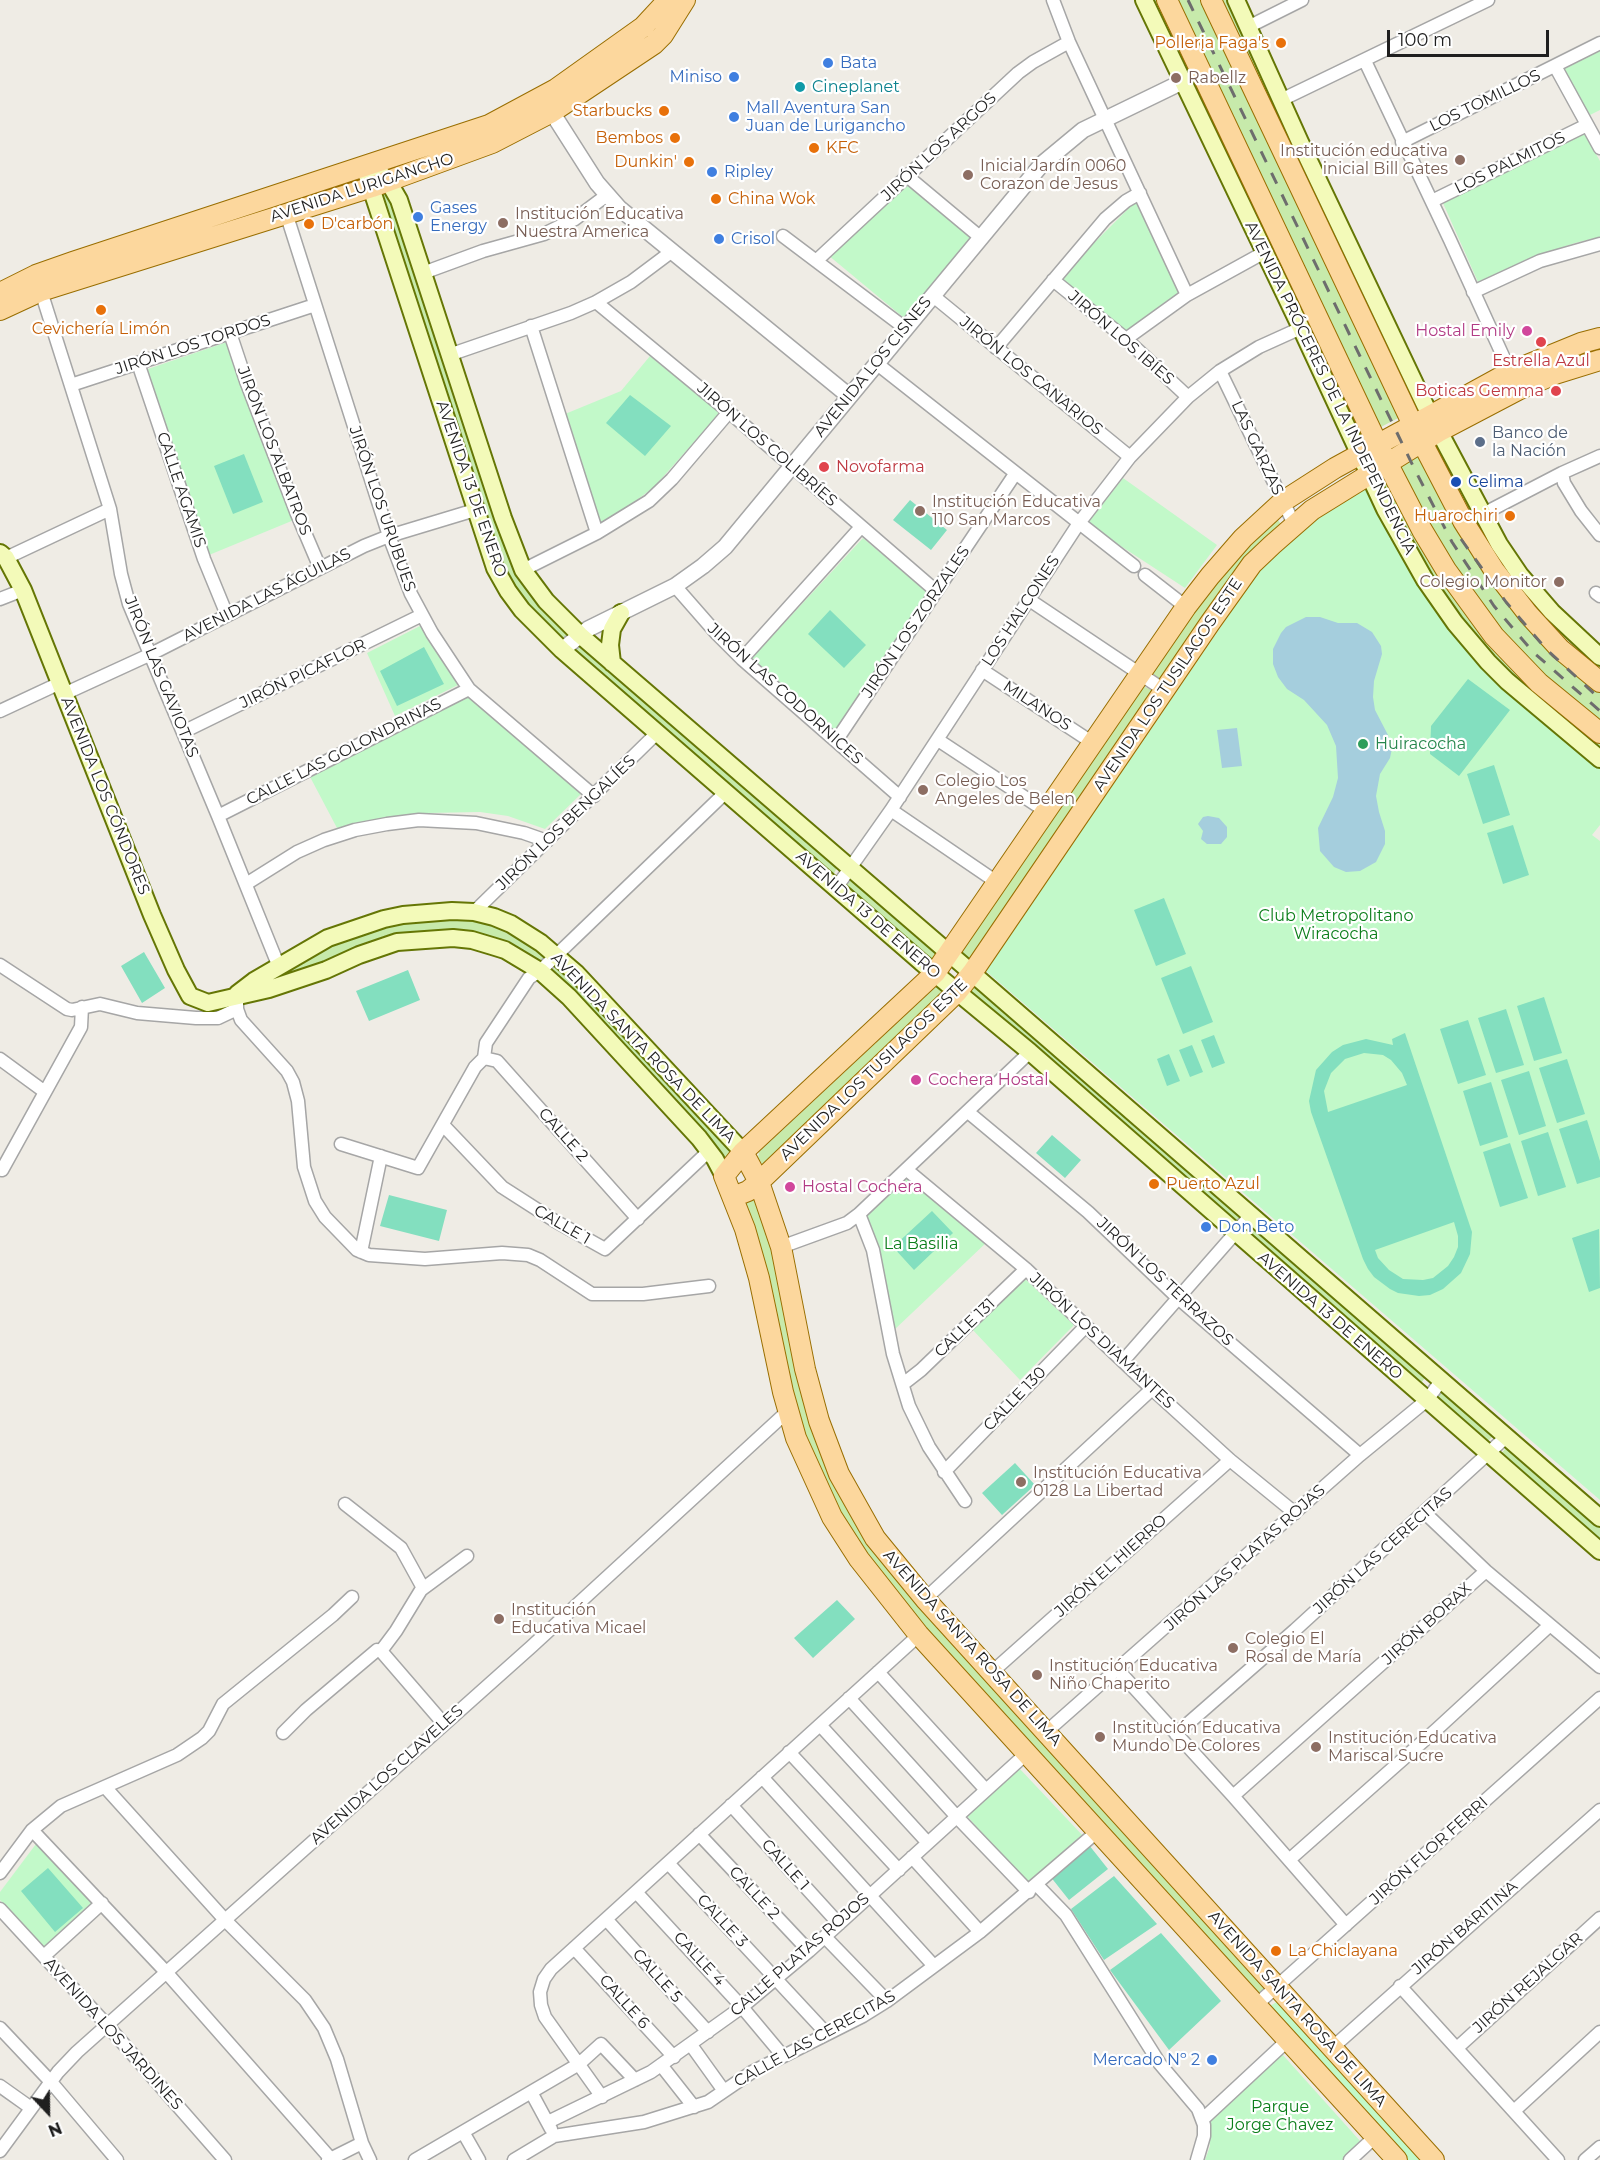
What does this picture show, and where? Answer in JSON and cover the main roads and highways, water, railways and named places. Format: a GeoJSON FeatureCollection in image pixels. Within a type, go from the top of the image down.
{"type":"FeatureCollection","features":[{"type":"Feature","properties":{"kind":"main road","name":"AVENIDA LURIGANCHO"},"geometry":{"type":"LineString","coordinates":[[0,293],[289,222],[380,184],[492,143],[547,105],[654,44],[663,35],[666,6],[685,0]]}},
{"type":"Feature","properties":{"kind":"main road","name":"AVENIDA PRÓCERES DE LA INDEPENDENCIA"},"geometry":{"type":"LineString","coordinates":[[1144,0],[1385,509],[1425,580],[1470,643],[1507,681],[1600,759]]}},
{"type":"Feature","properties":{"kind":"main road","name":"AVENIDA PRÓCERES DE LA INDEPENDENCIA"},"geometry":{"type":"LineString","coordinates":[[1167,0],[1382,454],[1428,540],[1494,636],[1539,683],[1600,733]]}},
{"type":"Feature","properties":{"kind":"main road"},"geometry":{"type":"LineString","coordinates":[[1211,0],[1426,429],[1520,574],[1551,612],[1600,657]]}},
{"type":"Feature","properties":{"kind":"main road"},"geometry":{"type":"LineString","coordinates":[[1236,0],[1477,544],[1513,596],[1560,649],[1600,682]]}},
{"type":"Feature","properties":{"kind":"main road","name":"AVENIDA LURIGANCHO"},"geometry":{"type":"LineString","coordinates":[[0,310],[38,283],[368,165],[547,105]]}},
{"type":"Feature","properties":{"kind":"main road","name":"AVENIDA 13 DE ENERO"},"geometry":{"type":"LineString","coordinates":[[368,165],[380,184],[495,568],[522,610],[562,650],[657,733],[720,797],[836,888],[1030,1052],[1600,1551]]}},
{"type":"Feature","properties":{"kind":"main road","name":"AVENIDA 13 DE ENERO"},"geometry":{"type":"LineString","coordinates":[[380,184],[399,200],[503,518],[523,570],[546,601],[612,663],[1600,1518]]}},
{"type":"Feature","properties":{"kind":"main road"},"geometry":{"type":"LineString","coordinates":[[1426,429],[1510,372],[1572,346],[1600,338]]}},
{"type":"Feature","properties":{"kind":"main road"},"geometry":{"type":"LineString","coordinates":[[1426,429],[1556,374],[1600,360]]}},
{"type":"Feature","properties":{"kind":"main road","name":"AVENIDA LOS TUSILAGOS ESTE"},"geometry":{"type":"LineString","coordinates":[[733,1197],[748,1191],[759,1182],[957,992],[1252,564],[1294,524],[1368,473],[1382,454],[1426,429]]}},
{"type":"Feature","properties":{"kind":"main road","name":"AVENIDA LOS TUSILAGOS ESTE"},"geometry":{"type":"LineString","coordinates":[[724,1176],[743,1152],[935,973],[1186,607],[1243,538],[1282,502],[1316,480],[1360,455],[1382,454]]}},
{"type":"Feature","properties":{"kind":"main road","name":"AVENIDA LOS CÓNDORES"},"geometry":{"type":"LineString","coordinates":[[3,555],[23,590],[148,905],[183,985],[190,996],[208,1003],[237,1002]]}},
{"type":"Feature","properties":{"kind":"main road"},"geometry":{"type":"LineString","coordinates":[[612,663],[610,645],[612,629],[621,613]]}},
{"type":"Feature","properties":{"kind":"main road","name":"AVENIDA SANTA ROSA DE LIMA"},"geometry":{"type":"LineString","coordinates":[[237,1002],[254,981],[328,938],[384,919],[437,912],[474,912],[511,924],[541,943],[576,973],[743,1152],[753,1167],[781,1247],[809,1387],[828,1449],[848,1491],[875,1538],[925,1599],[1434,2160]]}},
{"type":"Feature","properties":{"kind":"main road","name":"AVENIDA SANTA ROSA DE LIMA"},"geometry":{"type":"LineString","coordinates":[[237,1002],[326,970],[378,948],[397,942],[436,938],[472,940],[505,950],[540,971],[569,997],[710,1151],[724,1176],[746,1229],[788,1411],[803,1456],[832,1517],[873,1578],[919,1635],[1099,1830],[1397,2160]]}},
{"type":"Feature","properties":{"kind":"water","name":"Huiracocha"},"geometry":{"type":"Polygon","coordinates":[[[1306,617],[1320,617],[1338,623],[1357,623],[1372,632],[1381,646],[1382,654],[1374,681],[1373,697],[1375,710],[1392,748],[1390,758],[1380,774],[1376,796],[1385,831],[1385,844],[1376,862],[1360,871],[1346,872],[1334,867],[1320,851],[1318,828],[1333,797],[1338,778],[1336,746],[1327,725],[1304,700],[1287,689],[1278,677],[1273,664],[1273,649],[1281,633],[1286,627],[1306,617]]]}},
{"type":"Feature","properties":{"kind":"water"},"geometry":{"type":"Polygon","coordinates":[[[1237,728],[1242,766],[1222,768],[1217,730],[1237,728]]]}},
{"type":"Feature","properties":{"kind":"water"},"geometry":{"type":"Polygon","coordinates":[[[1203,817],[1219,818],[1227,827],[1227,837],[1221,844],[1207,844],[1201,839],[1203,831],[1198,824],[1203,817]]]}},
{"type":"Feature","properties":{"kind":"railway"},"geometry":{"type":"LineString","coordinates":[[1188,0],[1452,542],[1494,606],[1533,652],[1600,711]]}},
{"type":"Feature","properties":{"kind":"railway"},"geometry":{"type":"LineString","coordinates":[[1461,539],[1506,602],[1546,649],[1600,699]]}},
{"type":"Feature","properties":{"kind":"place","name":"Pollerįa Faga's"},"geometry":{"type":"Point","coordinates":[1281,43]}},
{"type":"Feature","properties":{"kind":"place","name":"Bata"},"geometry":{"type":"Point","coordinates":[828,63]}},
{"type":"Feature","properties":{"kind":"place","name":"Miniso"},"geometry":{"type":"Point","coordinates":[734,77]}},
{"type":"Feature","properties":{"kind":"place","name":"Rabellz"},"geometry":{"type":"Point","coordinates":[1176,78]}},
{"type":"Feature","properties":{"kind":"place","name":"Cineplanet"},"geometry":{"type":"Point","coordinates":[800,87]}},
{"type":"Feature","properties":{"kind":"place","name":"Starbucks"},"geometry":{"type":"Point","coordinates":[664,111]}},
{"type":"Feature","properties":{"kind":"place","name":"Mall Aventura San Juan de Lurigancho"},"geometry":{"type":"Point","coordinates":[734,117]}},
{"type":"Feature","properties":{"kind":"place","name":"Bembos"},"geometry":{"type":"Point","coordinates":[675,138]}},
{"type":"Feature","properties":{"kind":"place","name":"KFC"},"geometry":{"type":"Point","coordinates":[814,148]}},
{"type":"Feature","properties":{"kind":"place","name":"Institución educativa inicial Bill Gates"},"geometry":{"type":"Point","coordinates":[1460,160]}},
{"type":"Feature","properties":{"kind":"place","name":"Dunkin'"},"geometry":{"type":"Point","coordinates":[689,162]}},
{"type":"Feature","properties":{"kind":"place","name":"Ripley"},"geometry":{"type":"Point","coordinates":[712,172]}},
{"type":"Feature","properties":{"kind":"place","name":"Inicial Jardín 0060 Corazon de Jesus"},"geometry":{"type":"Point","coordinates":[968,175]}},
{"type":"Feature","properties":{"kind":"place","name":"China Wok"},"geometry":{"type":"Point","coordinates":[716,199]}},
{"type":"Feature","properties":{"kind":"place","name":"Gases Energy"},"geometry":{"type":"Point","coordinates":[418,217]}},
{"type":"Feature","properties":{"kind":"place","name":"Institución Educativa Nuestra America"},"geometry":{"type":"Point","coordinates":[503,223]}},
{"type":"Feature","properties":{"kind":"place","name":"D'carbón"},"geometry":{"type":"Point","coordinates":[309,224]}},
{"type":"Feature","properties":{"kind":"place","name":"Crisol"},"geometry":{"type":"Point","coordinates":[719,239]}},
{"type":"Feature","properties":{"kind":"place","name":"Cevichería Limón"},"geometry":{"type":"Point","coordinates":[101,310]}},
{"type":"Feature","properties":{"kind":"place","name":"Hostal Emily"},"geometry":{"type":"Point","coordinates":[1527,331]}},
{"type":"Feature","properties":{"kind":"place","name":"Estrella Azul"},"geometry":{"type":"Point","coordinates":[1541,342]}},
{"type":"Feature","properties":{"kind":"place","name":"Boticas Gemma"},"geometry":{"type":"Point","coordinates":[1556,391]}},
{"type":"Feature","properties":{"kind":"place","name":"Banco de la Nación"},"geometry":{"type":"Point","coordinates":[1480,442]}},
{"type":"Feature","properties":{"kind":"place","name":"Novofarma"},"geometry":{"type":"Point","coordinates":[824,467]}},
{"type":"Feature","properties":{"kind":"place","name":"Celima"},"geometry":{"type":"Point","coordinates":[1456,482]}},
{"type":"Feature","properties":{"kind":"place","name":"Institución Educativa 110 San Marcos"},"geometry":{"type":"Point","coordinates":[920,511]}},
{"type":"Feature","properties":{"kind":"place","name":"Huarochiri"},"geometry":{"type":"Point","coordinates":[1510,516]}},
{"type":"Feature","properties":{"kind":"place","name":"Colegio Monitor"},"geometry":{"type":"Point","coordinates":[1559,582]}},
{"type":"Feature","properties":{"kind":"place","name":"Huiracocha"},"geometry":{"type":"Point","coordinates":[1363,744]}},
{"type":"Feature","properties":{"kind":"place","name":"Colegio Los Angeles de Belen"},"geometry":{"type":"Point","coordinates":[923,790]}},
{"type":"Feature","properties":{"kind":"place","name":"Cochera Hostal"},"geometry":{"type":"Point","coordinates":[916,1080]}},
{"type":"Feature","properties":{"kind":"place","name":"Puerto Azul"},"geometry":{"type":"Point","coordinates":[1154,1184]}},
{"type":"Feature","properties":{"kind":"place","name":"Hostal Cochera"},"geometry":{"type":"Point","coordinates":[790,1187]}},
{"type":"Feature","properties":{"kind":"place","name":"Don Beto"},"geometry":{"type":"Point","coordinates":[1206,1227]}},
{"type":"Feature","properties":{"kind":"place","name":"Institución Educativa 0128 La Libertad"},"geometry":{"type":"Point","coordinates":[1021,1482]}},
{"type":"Feature","properties":{"kind":"place","name":"Institución Educativa Micael"},"geometry":{"type":"Point","coordinates":[499,1619]}},
{"type":"Feature","properties":{"kind":"place","name":"Colegio El Rosal de María"},"geometry":{"type":"Point","coordinates":[1233,1648]}},
{"type":"Feature","properties":{"kind":"place","name":"Institución Educativa Niño Chaperito"},"geometry":{"type":"Point","coordinates":[1037,1675]}},
{"type":"Feature","properties":{"kind":"place","name":"Institución Educativa Mundo De Colores"},"geometry":{"type":"Point","coordinates":[1100,1737]}},
{"type":"Feature","properties":{"kind":"place","name":"Institución Educativa Mariscal Sucre"},"geometry":{"type":"Point","coordinates":[1316,1747]}},
{"type":"Feature","properties":{"kind":"place","name":"La Chiclayana"},"geometry":{"type":"Point","coordinates":[1276,1951]}},
{"type":"Feature","properties":{"kind":"place","name":"Mercado Nº 2"},"geometry":{"type":"Point","coordinates":[1212,2060]}},
{"type":"Feature","properties":{"kind":"park label","name":"Club Metropolitano Wiracocha"},"geometry":{"type":"Point","coordinates":[1336,925]}},
{"type":"Feature","properties":{"kind":"park label","name":"La Basilia"},"geometry":{"type":"Point","coordinates":[921,1244]}},
{"type":"Feature","properties":{"kind":"park label","name":"Parque Jorge Chavez"},"geometry":{"type":"Point","coordinates":[1280,2116]}}]}
